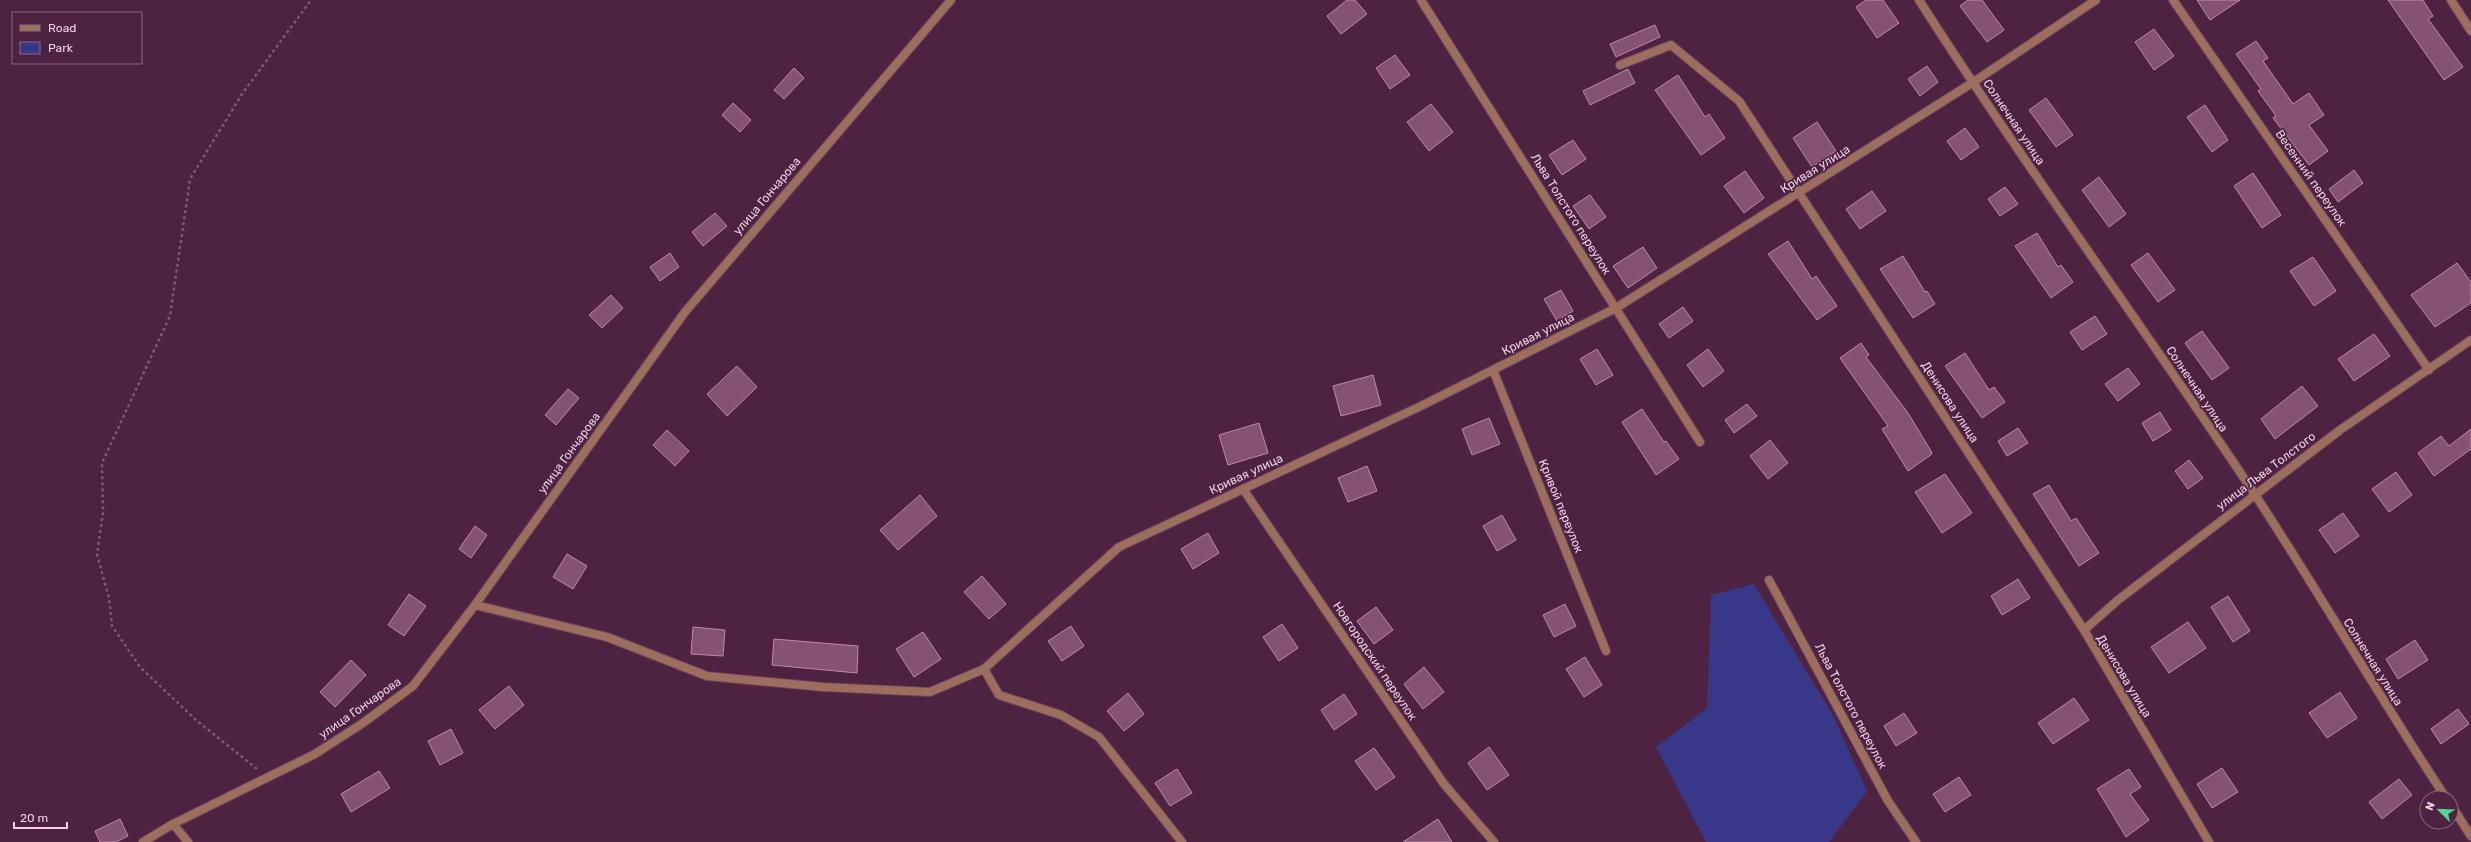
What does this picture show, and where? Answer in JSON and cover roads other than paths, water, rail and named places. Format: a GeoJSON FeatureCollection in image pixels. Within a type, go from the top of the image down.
{"type":"FeatureCollection","features":[{"type":"Feature","properties":{"kind":"street","name":"улица Гончарова"},"geometry":{"type":"LineString","coordinates":[[143,842],[173,824],[315,754],[363,723],[413,686],[475,605],[685,312],[951,0]]}},
{"type":"Feature","properties":{"kind":"street","name":"Льва Толстого переулок"},"geometry":{"type":"LineString","coordinates":[[1421,0],[1700,442]]}},
{"type":"Feature","properties":{"kind":"street","name":"Солнечная улица"},"geometry":{"type":"LineString","coordinates":[[1919,0],[1972,83],[2254,494],[2397,724],[2441,790]]}},
{"type":"Feature","properties":{"kind":"street","name":"Кривая улица"},"geometry":{"type":"LineString","coordinates":[[475,605],[607,637],[707,676],[823,687],[930,692],[984,669],[1119,547],[1421,406],[1616,308],[1972,83],[2096,0]]}},
{"type":"Feature","properties":{"kind":"street","name":"Весенний переулок"},"geometry":{"type":"LineString","coordinates":[[2173,0],[2429,370]]}},
{"type":"Feature","properties":{"kind":"street"},"geometry":{"type":"LineString","coordinates":[[2451,0],[2471,31]]}},
{"type":"Feature","properties":{"kind":"street","name":"Денисова улица"},"geometry":{"type":"LineString","coordinates":[[1620,65],[1671,45],[1739,101],[2084,630],[2209,842]]}},
{"type":"Feature","properties":{"kind":"street","name":"улица Льва Толстого"},"geometry":{"type":"LineString","coordinates":[[2084,630],[2118,600],[2254,494],[2340,430],[2471,340]]}},
{"type":"Feature","properties":{"kind":"street","name":"Кривой переулок"},"geometry":{"type":"LineString","coordinates":[[1493,370],[1606,652]]}},
{"type":"Feature","properties":{"kind":"street","name":"Новгородский переулок"},"geometry":{"type":"LineString","coordinates":[[1243,489],[1444,784],[1494,842]]}},
{"type":"Feature","properties":{"kind":"street","name":"Льва Толстого переулок"},"geometry":{"type":"LineString","coordinates":[[1769,580],[1888,801],[1916,842]]}},
{"type":"Feature","properties":{"kind":"street"},"geometry":{"type":"LineString","coordinates":[[984,669],[999,695],[1061,715],[1098,737],[1182,842]]}},
{"type":"Feature","properties":{"kind":"street"},"geometry":{"type":"LineString","coordinates":[[2459,817],[2471,836]]}},
{"type":"Feature","properties":{"kind":"street"},"geometry":{"type":"LineString","coordinates":[[173,824],[188,842]]}}]}
